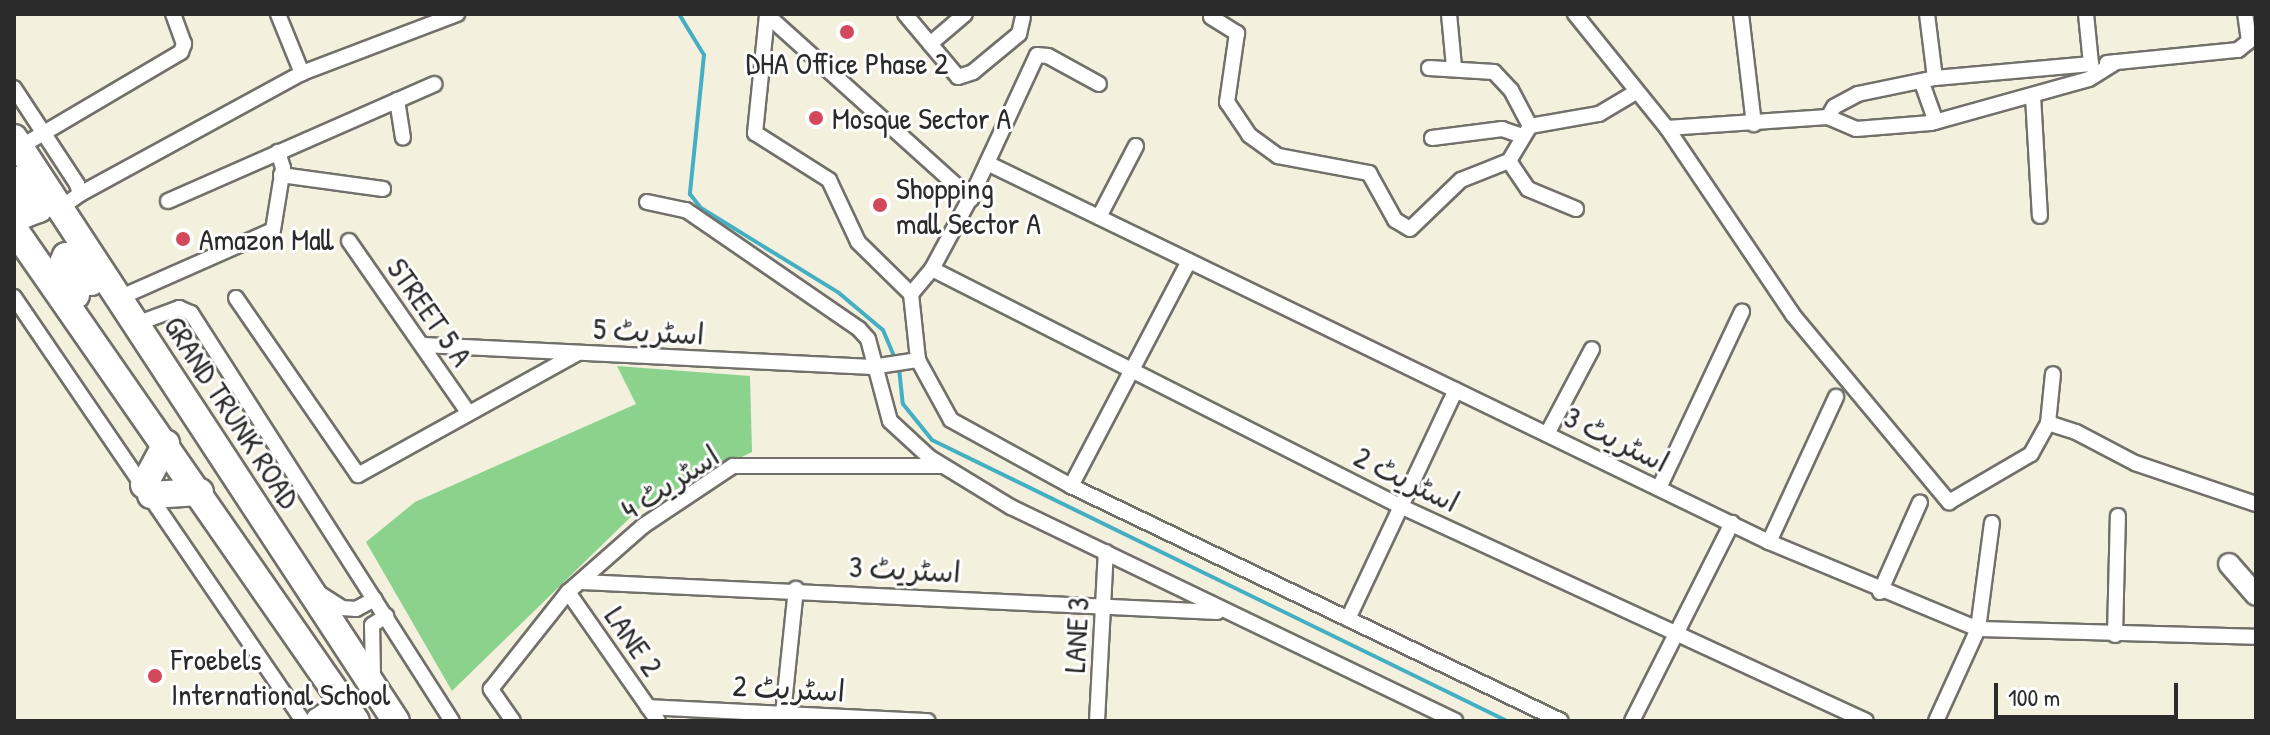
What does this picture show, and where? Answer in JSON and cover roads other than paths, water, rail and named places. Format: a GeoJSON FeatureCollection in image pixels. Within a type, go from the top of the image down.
{"type":"FeatureCollection","features":[{"type":"Feature","properties":{"kind":"highway","name":"GRAND TRUNK ROAD"},"geometry":{"type":"LineString","coordinates":[[16,150],[71,201],[119,298],[396,721]]}},
{"type":"Feature","properties":{"kind":"highway"},"geometry":{"type":"LineString","coordinates":[[14,204],[25,214],[39,209],[37,196],[16,150]]}},
{"type":"Feature","properties":{"kind":"highway"},"geometry":{"type":"LineString","coordinates":[[14,229],[200,492],[350,713],[319,721]]}},
{"type":"Feature","properties":{"kind":"highway"},"geometry":{"type":"LineString","coordinates":[[141,408],[128,372],[60,269],[66,256],[79,259],[165,388],[187,402]]}},
{"type":"Feature","properties":{"kind":"highway"},"geometry":{"type":"LineString","coordinates":[[166,444],[148,490],[200,492]]}},
{"type":"Feature","properties":{"kind":"street"},"geometry":{"type":"LineString","coordinates":[[16,150],[181,52],[184,44],[173,14]]}},
{"type":"Feature","properties":{"kind":"street"},"geometry":{"type":"LineString","coordinates":[[278,14],[302,73]]}},
{"type":"Feature","properties":{"kind":"street"},"geometry":{"type":"LineString","coordinates":[[14,88],[44,133],[71,201],[302,73],[457,14]]}},
{"type":"Feature","properties":{"kind":"street"},"geometry":{"type":"LineString","coordinates":[[905,14],[953,75],[963,76],[1019,34],[1023,17]]}},
{"type":"Feature","properties":{"kind":"street"},"geometry":{"type":"LineString","coordinates":[[930,44],[965,14]]}},
{"type":"Feature","properties":{"kind":"street"},"geometry":{"type":"LineString","coordinates":[[1449,14],[1454,67]]}},
{"type":"Feature","properties":{"kind":"street"},"geometry":{"type":"LineString","coordinates":[[1575,14],[1667,128],[1793,315],[1949,502],[2031,454],[2048,423],[2053,374]]}},
{"type":"Feature","properties":{"kind":"street"},"geometry":{"type":"LineString","coordinates":[[1741,14],[1754,124]]}},
{"type":"Feature","properties":{"kind":"street"},"geometry":{"type":"LineString","coordinates":[[1927,14],[1928,81],[1936,122]]}},
{"type":"Feature","properties":{"kind":"street"},"geometry":{"type":"LineString","coordinates":[[2086,14],[2091,64]]}},
{"type":"Feature","properties":{"kind":"street"},"geometry":{"type":"LineString","coordinates":[[1828,117],[1834,107],[1858,94],[1928,81],[2250,51],[2245,14]]}},
{"type":"Feature","properties":{"kind":"street"},"geometry":{"type":"LineString","coordinates":[[911,294],[858,242],[829,180],[755,133],[767,15],[971,199]]}},
{"type":"Feature","properties":{"kind":"street"},"geometry":{"type":"LineString","coordinates":[[1211,17],[1237,33],[1227,102],[1249,135],[1278,156],[1369,173],[1395,220],[1410,229],[1461,180],[1509,161],[1526,131]]}},
{"type":"Feature","properties":{"kind":"street"},"geometry":{"type":"LineString","coordinates":[[1099,84],[1048,56],[1037,55],[971,199],[932,269],[911,294],[913,361],[951,420],[1071,486],[1561,721]]}},
{"type":"Feature","properties":{"kind":"street"},"geometry":{"type":"LineString","coordinates":[[1667,128],[1828,117],[1856,129],[1936,122],[2089,79],[2116,62]]}},
{"type":"Feature","properties":{"kind":"street"},"geometry":{"type":"LineString","coordinates":[[1429,68],[1454,67],[1501,76],[1526,131]]}},
{"type":"Feature","properties":{"kind":"street"},"geometry":{"type":"LineString","coordinates":[[168,201],[434,84]]}},
{"type":"Feature","properties":{"kind":"street"},"geometry":{"type":"LineString","coordinates":[[1432,138],[1502,129],[1526,131],[1599,114],[1636,92]]}},
{"type":"Feature","properties":{"kind":"street"},"geometry":{"type":"LineString","coordinates":[[2033,96],[2040,216]]}},
{"type":"Feature","properties":{"kind":"street"},"geometry":{"type":"LineString","coordinates":[[397,100],[403,138]]}},
{"type":"Feature","properties":{"kind":"street"},"geometry":{"type":"LineString","coordinates":[[1099,217],[1136,146]]}},
{"type":"Feature","properties":{"kind":"street"},"geometry":{"type":"LineString","coordinates":[[119,298],[269,234],[275,226],[281,175],[278,152]]}},
{"type":"Feature","properties":{"kind":"street"},"geometry":{"type":"LineString","coordinates":[[1509,161],[1528,189],[1576,209]]}},
{"type":"Feature","properties":{"kind":"street","name":"اسٹریٹ 3"},"geometry":{"type":"LineString","coordinates":[[987,163],[1769,542],[1880,592],[1978,629],[2256,637]]}},
{"type":"Feature","properties":{"kind":"street"},"geometry":{"type":"LineString","coordinates":[[281,175],[383,189]]}},
{"type":"Feature","properties":{"kind":"street"},"geometry":{"type":"LineString","coordinates":[[647,202],[686,210],[847,319],[868,339],[879,367],[890,421],[912,446],[943,466],[1011,507],[1454,721]]}},
{"type":"Feature","properties":{"kind":"street","name":"STREET 5 A"},"geometry":{"type":"LineString","coordinates":[[349,241],[468,412]]}},
{"type":"Feature","properties":{"kind":"street"},"geometry":{"type":"LineString","coordinates":[[1071,486],[1189,261]]}},
{"type":"Feature","properties":{"kind":"street","name":"اسٹریٹ 2"},"geometry":{"type":"LineString","coordinates":[[932,269],[1400,506],[1866,721]]}},
{"type":"Feature","properties":{"kind":"street"},"geometry":{"type":"LineString","coordinates":[[14,297],[303,721]]}},
{"type":"Feature","properties":{"kind":"street"},"geometry":{"type":"LineString","coordinates":[[236,298],[358,475],[577,353]]}},
{"type":"Feature","properties":{"kind":"street"},"geometry":{"type":"LineString","coordinates":[[136,324],[179,308],[191,313],[452,721]]}},
{"type":"Feature","properties":{"kind":"street"},"geometry":{"type":"LineString","coordinates":[[1659,488],[1742,312]]}},
{"type":"Feature","properties":{"kind":"street","name":"اسٹریٹ 5"},"geometry":{"type":"LineString","coordinates":[[423,345],[879,367],[913,361]]}},
{"type":"Feature","properties":{"kind":"street"},"geometry":{"type":"LineString","coordinates":[[1547,434],[1592,349]]}},
{"type":"Feature","properties":{"kind":"street"},"geometry":{"type":"LineString","coordinates":[[1348,619],[1456,390]]}},
{"type":"Feature","properties":{"kind":"street"},"geometry":{"type":"LineString","coordinates":[[1769,542],[1836,397]]}},
{"type":"Feature","properties":{"kind":"street"},"geometry":{"type":"LineString","coordinates":[[2048,423],[2076,432],[2135,463],[2256,504]]}},
{"type":"Feature","properties":{"kind":"street","name":"اسٹریٹ 4"},"geometry":{"type":"LineString","coordinates":[[513,721],[491,689],[568,592],[643,526],[733,466],[943,466]]}},
{"type":"Feature","properties":{"kind":"street"},"geometry":{"type":"LineString","coordinates":[[1880,592],[1920,502]]}},
{"type":"Feature","properties":{"kind":"street"},"geometry":{"type":"LineString","coordinates":[[2115,635],[2118,516]]}},
{"type":"Feature","properties":{"kind":"street"},"geometry":{"type":"LineString","coordinates":[[1632,721],[1732,523]]}},
{"type":"Feature","properties":{"kind":"street"},"geometry":{"type":"LineString","coordinates":[[1936,721],[1978,629],[1992,523]]}},
{"type":"Feature","properties":{"kind":"street","name":"LANE 3"},"geometry":{"type":"LineString","coordinates":[[1097,721],[1106,552]]}},
{"type":"Feature","properties":{"kind":"street"},"geometry":{"type":"LineString","coordinates":[[2229,564],[2256,595]]}},
{"type":"Feature","properties":{"kind":"street","name":"اسٹریٹ 3"},"geometry":{"type":"LineString","coordinates":[[582,582],[796,589],[1225,613]]}},
{"type":"Feature","properties":{"kind":"street"},"geometry":{"type":"LineString","coordinates":[[305,583],[342,608],[356,609],[375,599]]}},
{"type":"Feature","properties":{"kind":"street"},"geometry":{"type":"LineString","coordinates":[[783,714],[796,589]]}},
{"type":"Feature","properties":{"kind":"street","name":"LANE 2"},"geometry":{"type":"LineString","coordinates":[[568,592],[658,721]]}},
{"type":"Feature","properties":{"kind":"street"},"geometry":{"type":"LineString","coordinates":[[376,692],[369,646],[372,625],[386,616]]}},
{"type":"Feature","properties":{"kind":"street","name":"اسٹریٹ 2"},"geometry":{"type":"LineString","coordinates":[[648,707],[928,721]]}},
{"type":"Feature","properties":{"kind":"waterway"},"geometry":{"type":"LineString","coordinates":[[679,14],[704,55],[690,194],[701,208],[839,293],[883,330],[899,368],[903,404],[932,440],[1507,721]]}},
{"type":"Feature","properties":{"kind":"place","name":"DHA Office Phase 2"},"geometry":{"type":"Point","coordinates":[847,32]}},
{"type":"Feature","properties":{"kind":"place","name":"Mosque Sector A"},"geometry":{"type":"Point","coordinates":[816,118]}},
{"type":"Feature","properties":{"kind":"place","name":"Shopping mall Sector A"},"geometry":{"type":"Point","coordinates":[880,205]}},
{"type":"Feature","properties":{"kind":"place","name":"Amazon Mall"},"geometry":{"type":"Point","coordinates":[183,239]}},
{"type":"Feature","properties":{"kind":"place","name":"Froebels International School"},"geometry":{"type":"Point","coordinates":[155,676]}}]}
